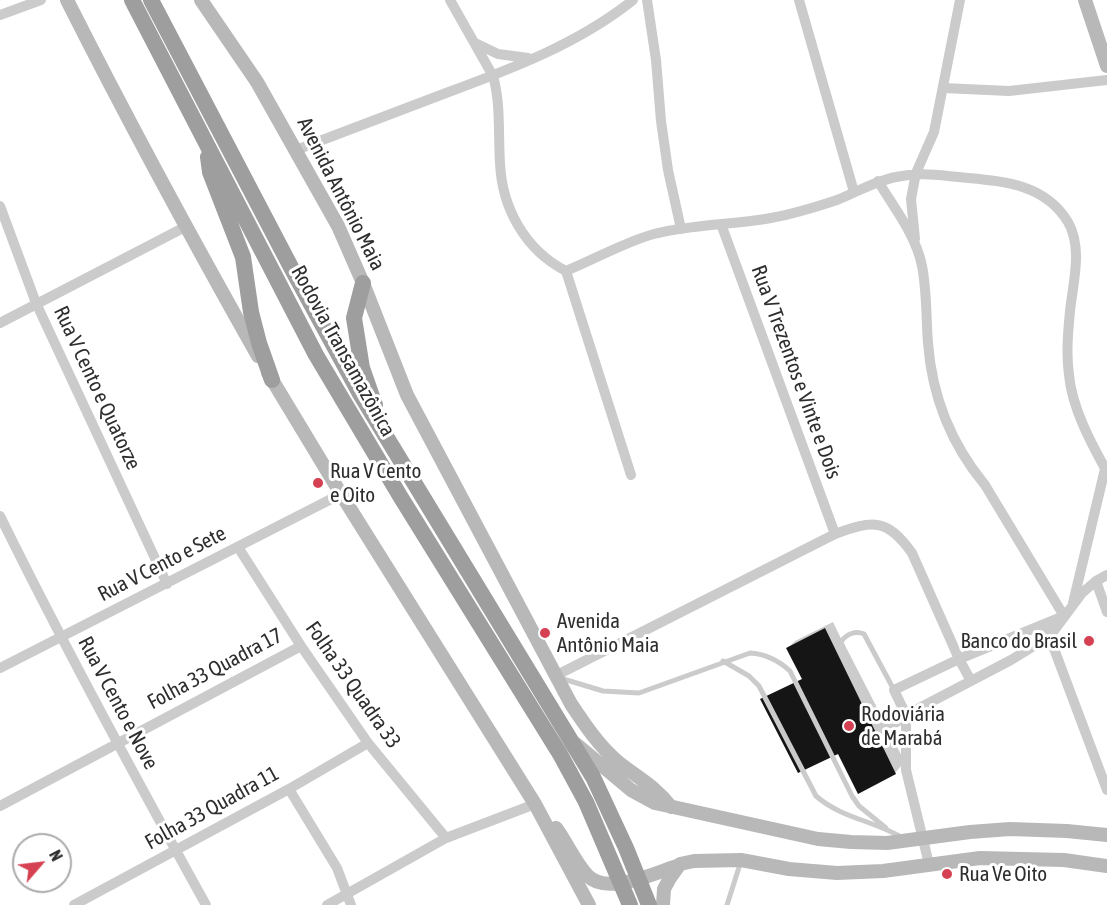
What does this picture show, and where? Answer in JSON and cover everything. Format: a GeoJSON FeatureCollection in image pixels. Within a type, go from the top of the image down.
{"type":"FeatureCollection","features":[{"type":"Feature","properties":{"kind":"highway","name":"Rodovia Transamazônica"},"geometry":{"type":"LineString","coordinates":[[132,0],[316,355],[388,477],[560,754],[630,880],[649,905]]}},
{"type":"Feature","properties":{"kind":"highway","name":"Rodovia Transamazônica"},"geometry":{"type":"LineString","coordinates":[[151,0],[298,282],[359,392],[593,777],[630,880],[630,905]]}},
{"type":"Feature","properties":{"kind":"highway"},"geometry":{"type":"LineString","coordinates":[[205,139],[210,172],[243,257],[251,312],[272,380]]}},
{"type":"Feature","properties":{"kind":"highway"},"geometry":{"type":"LineString","coordinates":[[363,283],[354,318],[360,357],[375,405],[396,453]]}},
{"type":"Feature","properties":{"kind":"main road"},"geometry":{"type":"LineString","coordinates":[[67,0],[185,227],[272,380],[535,804],[589,905]]}},
{"type":"Feature","properties":{"kind":"main road","name":"Avenida Antônio Maia"},"geometry":{"type":"LineString","coordinates":[[201,0],[257,82],[338,226],[407,395],[555,676],[582,721],[604,748],[618,762],[659,792],[671,807]]}},
{"type":"Feature","properties":{"kind":"main road"},"geometry":{"type":"LineString","coordinates":[[1085,0],[1107,66]]}},
{"type":"Feature","properties":{"kind":"main road"},"geometry":{"type":"LineString","coordinates":[[572,740],[631,790],[655,803],[818,839],[863,842],[907,840],[1010,829],[1107,835]]}},
{"type":"Feature","properties":{"kind":"main road"},"geometry":{"type":"LineString","coordinates":[[535,804],[555,826],[587,876],[600,884],[630,880],[694,861],[741,860],[789,869],[837,873],[883,871],[980,858],[1064,860],[1107,866]]}},
{"type":"Feature","properties":{"kind":"main road"},"geometry":{"type":"LineString","coordinates":[[663,905],[664,889],[680,864]]}},
{"type":"Feature","properties":{"kind":"street"},"geometry":{"type":"LineString","coordinates":[[0,15],[41,0]]}},
{"type":"Feature","properties":{"kind":"street"},"geometry":{"type":"LineString","coordinates":[[450,0],[493,76],[501,129],[502,180],[509,210],[521,231],[535,248],[546,259],[566,271],[631,475]]}},
{"type":"Feature","properties":{"kind":"street"},"geometry":{"type":"LineString","coordinates":[[296,150],[493,76],[561,46],[598,25],[633,0]]}},
{"type":"Feature","properties":{"kind":"street"},"geometry":{"type":"LineString","coordinates":[[646,0],[656,60],[668,170],[681,229]]}},
{"type":"Feature","properties":{"kind":"street"},"geometry":{"type":"LineString","coordinates":[[799,0],[854,192]]}},
{"type":"Feature","properties":{"kind":"street"},"geometry":{"type":"LineString","coordinates":[[960,0],[934,132],[916,173],[911,199],[916,242],[923,267],[928,348],[942,414],[971,468],[985,485],[1064,616]]}},
{"type":"Feature","properties":{"kind":"street"},"geometry":{"type":"LineString","coordinates":[[474,42],[498,54],[531,58]]}},
{"type":"Feature","properties":{"kind":"street"},"geometry":{"type":"LineString","coordinates":[[943,87],[1009,91],[1107,80]]}},
{"type":"Feature","properties":{"kind":"street"},"geometry":{"type":"LineString","coordinates":[[566,271],[646,237],[681,229],[782,216],[830,202],[878,181],[916,173],[1009,182],[1041,196],[1057,209],[1068,223],[1074,239],[1076,259],[1068,340],[1069,376],[1086,428],[1106,470],[1072,604]]}},
{"type":"Feature","properties":{"kind":"street"},"geometry":{"type":"LineString","coordinates":[[878,181],[916,242]]}},
{"type":"Feature","properties":{"kind":"street","name":"Rua V Cento e Quatorze"},"geometry":{"type":"LineString","coordinates":[[0,206],[36,303],[167,584]]}},
{"type":"Feature","properties":{"kind":"street","name":"Rua V Trezentos e Vinte e Dois"},"geometry":{"type":"LineString","coordinates":[[721,224],[835,534]]}},
{"type":"Feature","properties":{"kind":"street"},"geometry":{"type":"LineString","coordinates":[[0,322],[185,227]]}},
{"type":"Feature","properties":{"kind":"street","name":"Rua V Cento e Sete"},"geometry":{"type":"LineString","coordinates":[[0,668],[341,494]]}},
{"type":"Feature","properties":{"kind":"street","name":"Rua V Cento e Nove"},"geometry":{"type":"LineString","coordinates":[[0,516],[61,638],[206,905]]}},
{"type":"Feature","properties":{"kind":"street"},"geometry":{"type":"LineString","coordinates":[[555,676],[835,534],[872,524],[883,526],[901,538],[912,553],[971,681]]}},
{"type":"Feature","properties":{"kind":"street","name":"Folha 33 Quadra 33"},"geometry":{"type":"LineString","coordinates":[[238,547],[300,646],[368,743],[446,838]]}},
{"type":"Feature","properties":{"kind":"street"},"geometry":{"type":"LineString","coordinates":[[906,715],[1011,660],[1050,636],[1072,604],[1096,581],[1107,575]]}},
{"type":"Feature","properties":{"kind":"street"},"geometry":{"type":"LineString","coordinates":[[1096,581],[1107,612]]}},
{"type":"Feature","properties":{"kind":"street"},"geometry":{"type":"LineString","coordinates":[[928,864],[924,838],[906,770],[906,715],[894,690],[959,659],[1064,616]]}},
{"type":"Feature","properties":{"kind":"street"},"geometry":{"type":"LineString","coordinates":[[1044,624],[1107,790]]}},
{"type":"Feature","properties":{"kind":"street","name":"Folha 33 Quadra 17"},"geometry":{"type":"LineString","coordinates":[[0,806],[300,646]]}},
{"type":"Feature","properties":{"kind":"street","name":"Folha 33 Quadra 11"},"geometry":{"type":"LineString","coordinates":[[74,905],[289,789],[368,743]]}},
{"type":"Feature","properties":{"kind":"street"},"geometry":{"type":"LineString","coordinates":[[289,789],[337,868],[351,905]]}},
{"type":"Feature","properties":{"kind":"street"},"geometry":{"type":"LineString","coordinates":[[327,905],[446,838],[535,804]]}},
{"type":"Feature","properties":{"kind":"lane"},"geometry":{"type":"LineString","coordinates":[[894,690],[868,640],[859,632],[846,636],[841,642],[906,770]]}},
{"type":"Feature","properties":{"kind":"lane"},"geometry":{"type":"LineString","coordinates":[[555,676],[603,691],[639,693],[682,679],[723,661],[750,653],[761,653],[790,671],[859,806],[886,828],[907,840]]}},
{"type":"Feature","properties":{"kind":"lane"},"geometry":{"type":"LineString","coordinates":[[723,661],[749,676],[759,686],[816,796],[826,805],[886,828]]}},
{"type":"Feature","properties":{"kind":"lane"},"geometry":{"type":"LineString","coordinates":[[881,722],[894,726],[901,723],[906,715]]}},
{"type":"Feature","properties":{"kind":"lane"},"geometry":{"type":"LineString","coordinates":[[727,905],[741,860]]}},
{"type":"Feature","properties":{"kind":"building","name":"Rodoviária de Marabá"},"geometry":{"type":"Polygon","coordinates":[[[825,628],[896,774],[858,794],[838,754],[798,773],[760,699],[802,679],[786,648],[825,628]]]}},
{"type":"Feature","properties":{"kind":"place","name":"Rua V Cento e Oito"},"geometry":{"type":"Point","coordinates":[318,483]}},
{"type":"Feature","properties":{"kind":"place","name":"Avenida Antônio Maia"},"geometry":{"type":"Point","coordinates":[545,633]}},
{"type":"Feature","properties":{"kind":"place","name":"Banco do Brasil"},"geometry":{"type":"Point","coordinates":[1089,641]}},
{"type":"Feature","properties":{"kind":"place","name":"Rodoviária de Marabá"},"geometry":{"type":"Point","coordinates":[849,726]}},
{"type":"Feature","properties":{"kind":"place","name":"Rua Ve Oito"},"geometry":{"type":"Point","coordinates":[947,874]}}]}
